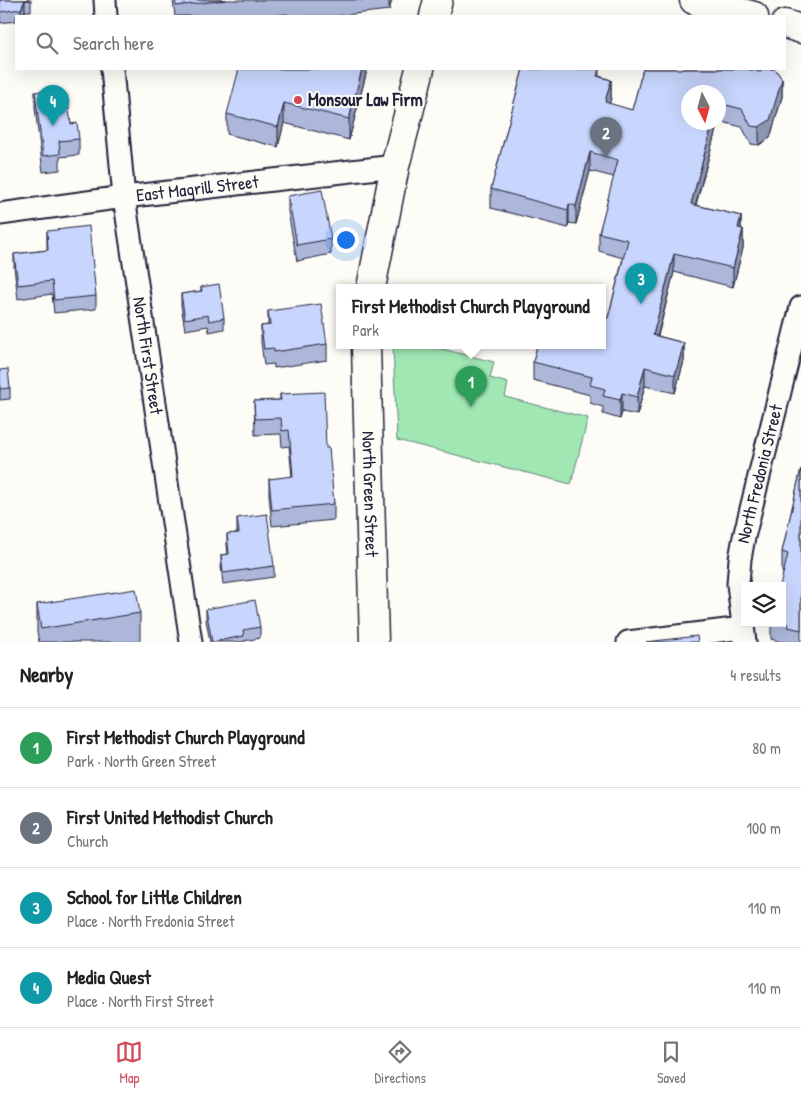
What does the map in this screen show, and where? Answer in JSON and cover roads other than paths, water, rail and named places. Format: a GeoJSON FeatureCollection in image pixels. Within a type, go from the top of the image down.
{"type":"FeatureCollection","features":[{"type":"Feature","properties":{"kind":"street"},"geometry":{"type":"LineString","coordinates":[[105,0],[106,15]]}},
{"type":"Feature","properties":{"kind":"street"},"geometry":{"type":"LineString","coordinates":[[434,15],[438,0]]}},
{"type":"Feature","properties":{"kind":"street"},"geometry":{"type":"LineString","coordinates":[[694,0],[750,15]]}},
{"type":"Feature","properties":{"kind":"street"},"geometry":{"type":"LineString","coordinates":[[786,24],[801,29]]}},
{"type":"Feature","properties":{"kind":"street","name":"North First Street"},"geometry":{"type":"LineString","coordinates":[[112,70],[124,197],[191,642]]}},
{"type":"Feature","properties":{"kind":"street"},"geometry":{"type":"LineString","coordinates":[[373,284],[395,166],[420,70]]}},
{"type":"Feature","properties":{"kind":"street","name":"East Magrill Street"},"geometry":{"type":"LineString","coordinates":[[0,214],[124,197],[395,166]]}},
{"type":"Feature","properties":{"kind":"street","name":"North Fredonia Street"},"geometry":{"type":"LineString","coordinates":[[744,635],[738,584],[742,544],[801,307]]}},
{"type":"Feature","properties":{"kind":"street","name":"North Green Street"},"geometry":{"type":"LineString","coordinates":[[366,349],[374,642]]}},
{"type":"Feature","properties":{"kind":"street"},"geometry":{"type":"LineString","coordinates":[[628,642],[744,635]]}},
{"type":"Feature","properties":{"kind":"place","name":"Monsour Law Firm"},"geometry":{"type":"Point","coordinates":[298,100]}},
{"type":"Feature","properties":{"kind":"place","name":"Media Quest"},"geometry":{"type":"Point","coordinates":[53,126]}},
{"type":"Feature","properties":{"kind":"place","name":"First United Methodist Church"},"geometry":{"type":"Point","coordinates":[606,158]}},
{"type":"Feature","properties":{"kind":"place","name":"School for Little Children"},"geometry":{"type":"Point","coordinates":[641,304]}},
{"type":"Feature","properties":{"kind":"place","name":"First Methodist Church Playground"},"geometry":{"type":"Point","coordinates":[471,407]}}]}
